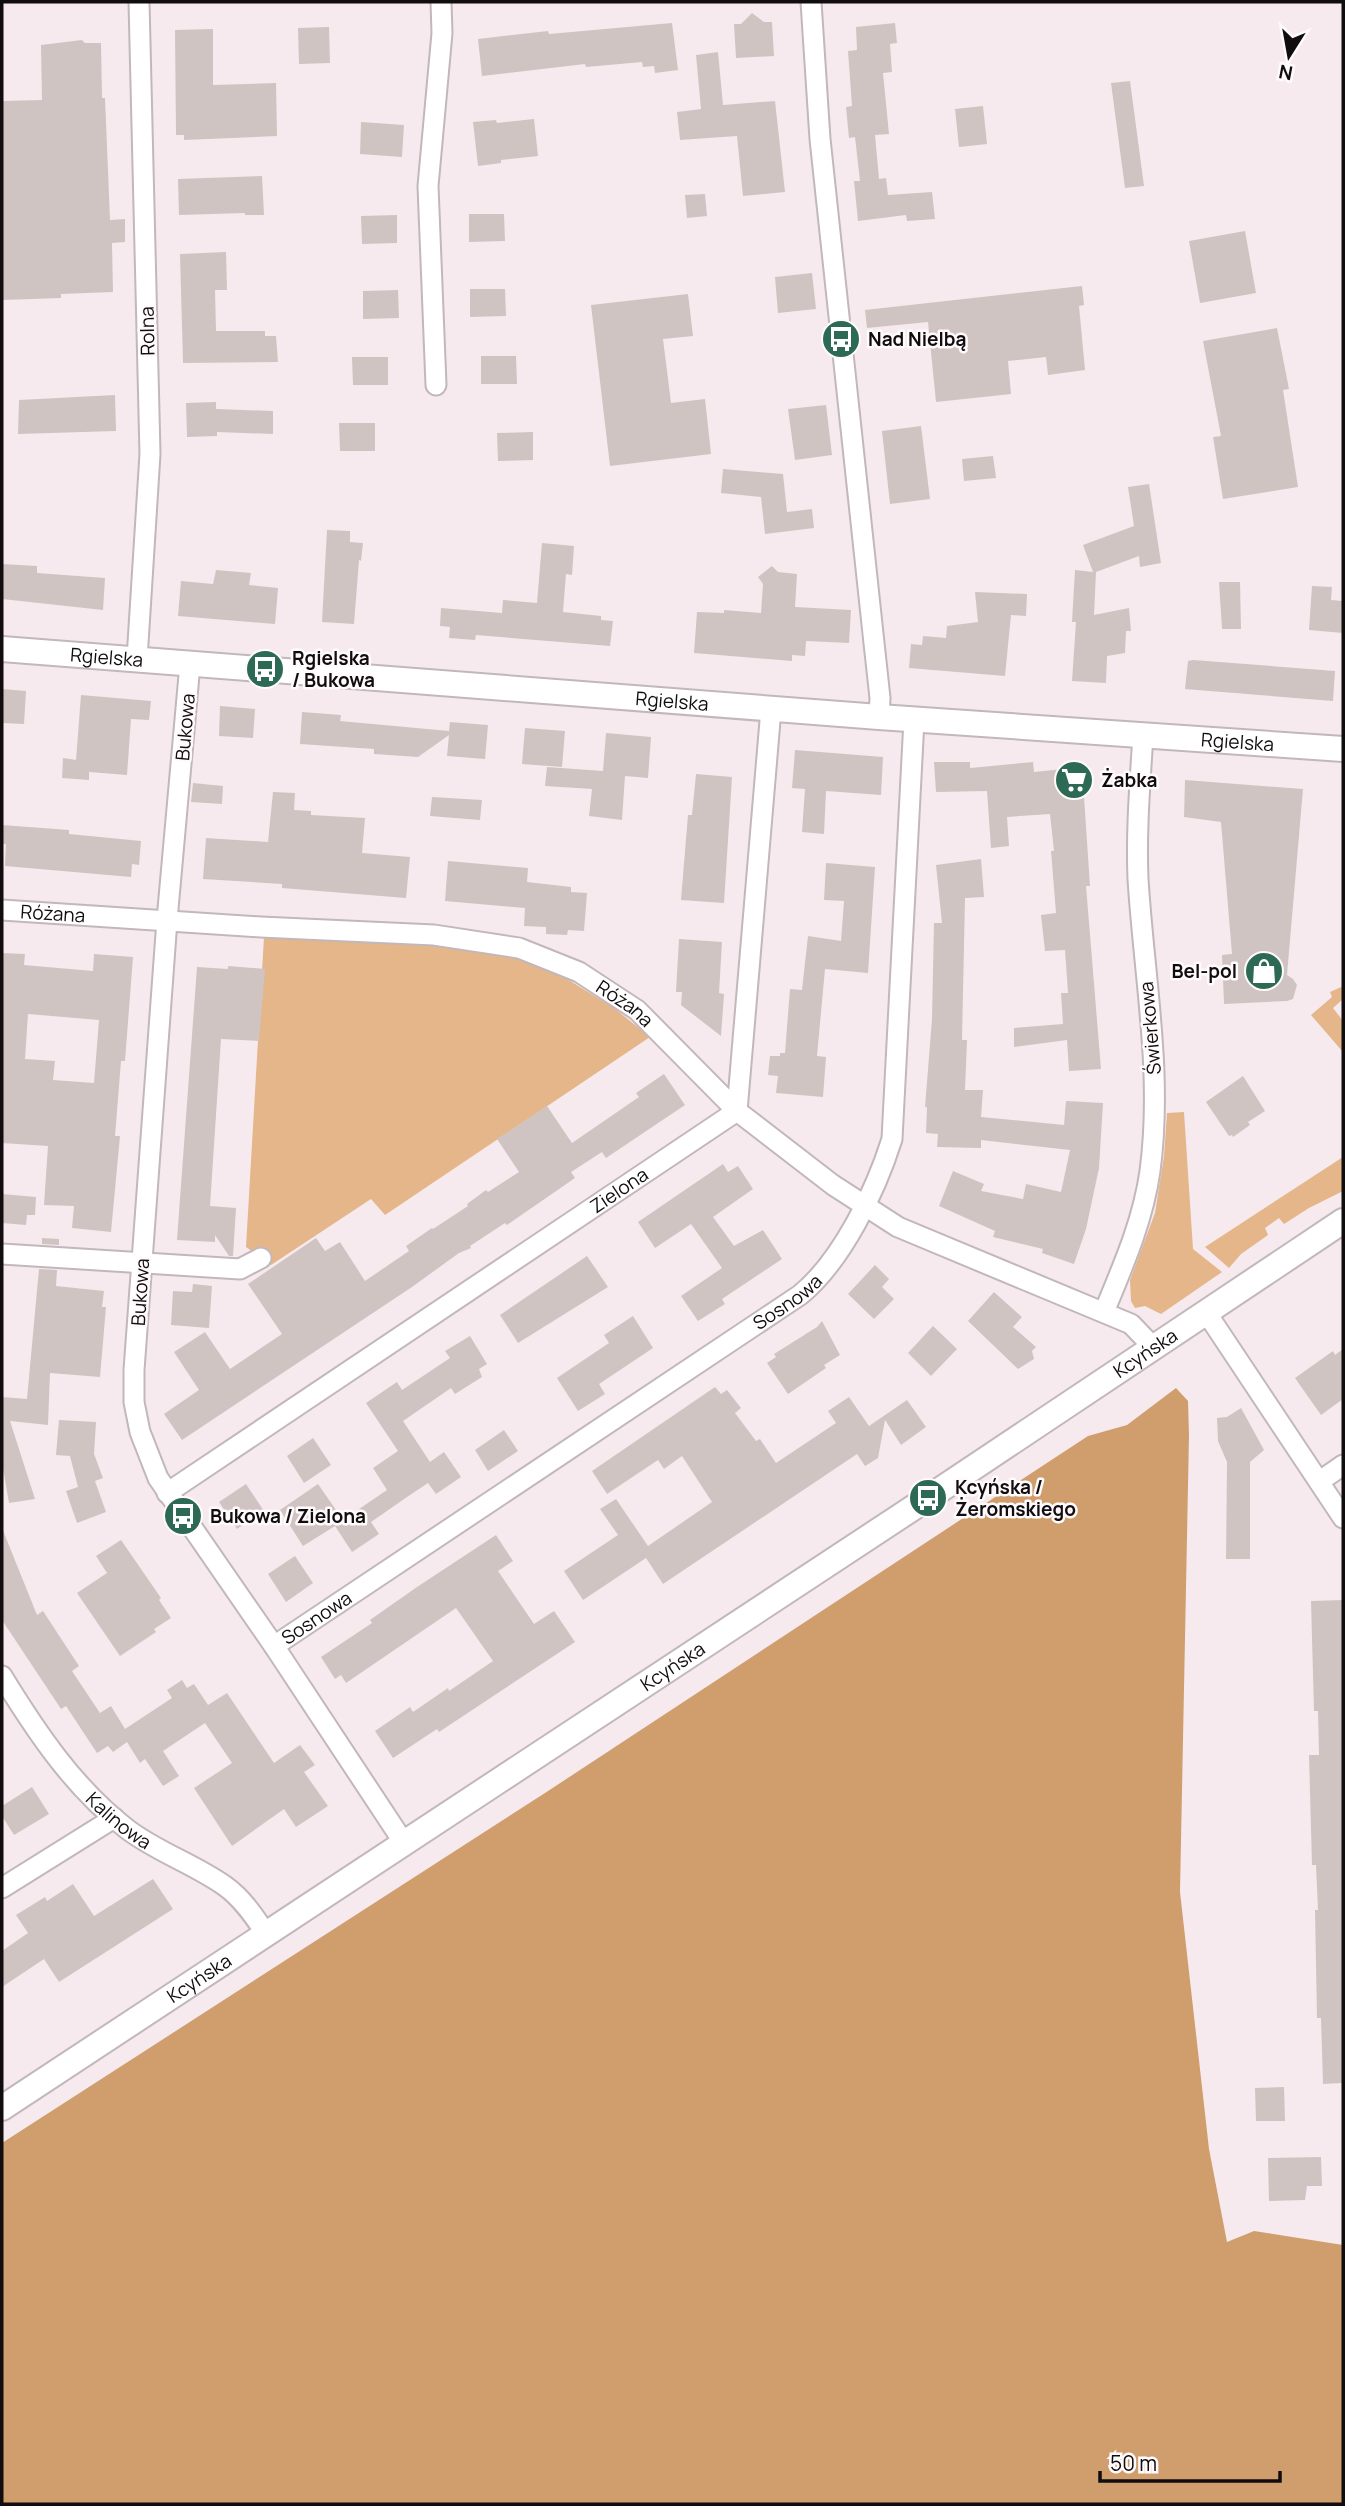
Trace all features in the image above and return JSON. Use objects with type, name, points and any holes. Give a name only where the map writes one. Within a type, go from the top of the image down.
[{"type":"street","name":"Rolna","points":[[137,659],[150,454],[139,2]]},
{"type":"street","points":[[436,385],[428,186],[442,33],[441,2]]},
{"type":"street","points":[[811,2],[820,139],[880,698],[879,718]]},
{"type":"street","name":"Rgielska","points":[[2,649],[879,718],[1343,749]]},
{"type":"street","name":"Bukowa","points":[[190,664],[167,920],[134,1370],[134,1402],[149,1459],[167,1493],[274,1646],[404,1843]]},
{"type":"street","points":[[737,1111],[771,709]]},
{"type":"street","name":"Sosnowa","points":[[274,1646],[800,1295],[830,1265],[882,1172],[892,1139],[914,720]]},
{"type":"street","name":"Świerkowa","points":[[1104,1312],[1138,1225],[1150,1172],[1155,1124],[1155,1083],[1137,842],[1143,735]]},
{"type":"street","name":"Różana","points":[[2,910],[434,935],[519,948],[579,972],[637,1010],[737,1111],[832,1185],[864,1206],[898,1227],[1131,1324],[1154,1348]]},
{"type":"street","name":"Zielona","points":[[167,1493],[737,1111]]},
{"type":"street","name":"Kcyńska","points":[[2,2108],[1343,1221]]},
{"type":"street","points":[[2,1254],[240,1269],[261,1258]]},
{"type":"street","points":[[1206,1312],[1343,1518]]},
{"type":"street","points":[[1320,1481],[1343,1465]]},
{"type":"street","name":"Kalinowa","points":[[2,1676],[42,1740],[78,1785],[114,1818],[149,1843],[227,1887],[254,1915],[266,1934]]},
{"type":"street","points":[[2,1888],[114,1818]]},
{"type":"shaded area","points":[[264,937],[448,945],[515,956],[567,979],[614,1008],[650,1037],[385,1215],[371,1199],[271,1265],[246,1247]]},
{"type":"shaded area","points":[[1341,987],[1343,999],[1333,1008],[1343,1021],[1343,1052],[1311,1015],[1332,997],[1330,992]]},
{"type":"shaded area","points":[[1184,1112],[1193,1249],[1222,1272],[1161,1314],[1145,1306],[1135,1308],[1131,1301],[1130,1280],[1155,1213],[1164,1156],[1167,1113]]},
{"type":"shaded area","points":[[1343,1157],[1343,1191],[1284,1224],[1279,1218],[1265,1228],[1268,1235],[1241,1254],[1229,1268],[1205,1247]]},
{"type":"shaded area","points":[[1176,1388],[1188,1401],[1189,1435],[1180,1892],[1209,2149],[1227,2242],[1254,2231],[1343,2245],[1343,2504],[2,2504],[2,2143],[545,1793],[1088,1436],[1127,1425]]},
{"type":"building","points":[[752,13],[764,22],[772,22],[774,56],[736,58],[734,24],[741,24]]},
{"type":"building","points":[[672,23],[678,70],[655,73],[654,66],[643,67],[642,62],[586,67],[585,64],[482,76],[478,39],[548,31],[549,34]]},
{"type":"building","points":[[895,23],[897,43],[890,44],[892,72],[883,73],[889,134],[875,135],[879,179],[886,178],[888,195],[932,192],[935,219],[907,221],[906,215],[858,221],[854,181],[860,181],[855,137],[849,138],[846,107],[852,106],[848,51],[857,50],[856,27]]},
{"type":"building","points":[[329,27],[330,63],[299,64],[298,28]]},
{"type":"building","points":[[213,29],[213,85],[276,83],[277,136],[184,140],[184,135],[176,135],[175,30]]},
{"type":"building","points":[[82,40],[85,43],[101,43],[110,220],[125,219],[125,242],[112,243],[113,292],[61,294],[61,298],[2,300],[2,101],[42,100],[41,45]]},
{"type":"building","points":[[718,52],[723,105],[775,101],[785,192],[743,196],[737,136],[680,140],[677,112],[701,109],[696,55]]},
{"type":"building","points":[[1130,81],[1144,186],[1125,188],[1111,83]]},
{"type":"building","points":[[983,106],[987,144],[959,147],[955,109]]},
{"type":"building","points":[[534,119],[538,156],[501,160],[501,163],[478,166],[473,122],[496,120],[497,123]]},
{"type":"building","points":[[361,122],[404,125],[402,157],[360,154]]},
{"type":"building","points":[[262,176],[264,215],[179,215],[178,179]]},
{"type":"building","points":[[705,194],[707,216],[687,218],[685,195]]},
{"type":"building","points":[[469,214],[504,214],[505,241],[469,242]]},
{"type":"building","points":[[397,215],[397,243],[362,244],[361,216]]},
{"type":"building","points":[[1245,231],[1256,293],[1200,303],[1189,241]]},
{"type":"building","points":[[226,252],[227,290],[215,290],[216,331],[265,331],[265,336],[276,336],[278,362],[183,363],[180,254]]},
{"type":"building","points":[[812,273],[816,309],[778,313],[775,277]]},
{"type":"building","points":[[1082,286],[1084,305],[1079,306],[1085,370],[1048,375],[1046,357],[1008,361],[1011,394],[936,402],[928,322],[867,328],[865,310]]},
{"type":"building","points":[[470,289],[505,289],[506,316],[470,317]]},
{"type":"building","points":[[398,290],[399,318],[363,319],[363,291]]},
{"type":"building","points":[[688,294],[693,336],[663,339],[671,403],[705,399],[711,454],[610,466],[591,305]]},
{"type":"building","points":[[1277,328],[1289,389],[1283,390],[1298,487],[1223,499],[1213,437],[1221,436],[1203,341]]},
{"type":"building","points":[[481,356],[516,356],[517,384],[481,384]]},
{"type":"building","points":[[352,357],[388,357],[388,385],[353,385]]},
{"type":"building","points":[[115,395],[116,431],[18,434],[19,400]]},
{"type":"building","points":[[216,402],[216,409],[273,411],[273,434],[217,432],[217,436],[187,437],[186,403]]},
{"type":"building","points":[[826,405],[832,455],[795,460],[788,409]]},
{"type":"building","points":[[339,423],[375,423],[375,451],[340,451]]},
{"type":"building","points":[[921,426],[930,499],[890,504],[882,431]]},
{"type":"building","points":[[533,432],[533,460],[498,461],[497,433]]},
{"type":"building","points":[[993,456],[996,478],[964,481],[962,459]]},
{"type":"building","points":[[723,469],[783,474],[787,512],[812,509],[814,528],[765,534],[761,497],[721,493]]},
{"type":"building","points":[[1149,484],[1161,563],[1140,567],[1139,556],[1096,572],[1094,615],[1129,608],[1131,631],[1126,631],[1125,653],[1107,656],[1106,683],[1072,681],[1076,622],[1072,622],[1075,570],[1093,572],[1083,545],[1134,526],[1128,487]]},
{"type":"building","points":[[327,530],[350,531],[350,542],[363,543],[354,624],[322,622]]},
{"type":"building","points":[[542,543],[574,546],[572,575],[566,574],[563,612],[601,616],[601,620],[613,621],[610,646],[476,635],[475,640],[449,638],[450,627],[440,626],[441,608],[502,613],[503,600],[537,603]]},
{"type":"building","points":[[2,564],[37,566],[37,573],[105,578],[103,610],[2,599]]},
{"type":"building","points":[[772,566],[778,572],[797,574],[795,607],[851,610],[849,643],[806,641],[805,656],[792,655],[792,661],[694,653],[697,612],[724,613],[724,610],[761,613],[763,584],[758,577]]},
{"type":"building","points":[[216,570],[251,573],[249,585],[278,588],[275,624],[178,616],[181,581],[213,584]]},
{"type":"building","points":[[1219,582],[1240,582],[1241,629],[1222,629]]},
{"type":"building","points":[[1312,586],[1332,587],[1331,600],[1343,601],[1343,633],[1309,630]]},
{"type":"building","points":[[975,592],[1027,594],[1026,616],[1011,615],[1005,676],[909,668],[911,644],[922,645],[923,636],[946,638],[947,626],[978,622]]},
{"type":"building","points":[[1188,661],[1335,671],[1333,701],[1185,689]]},
{"type":"building","points":[[2,689],[26,691],[24,724],[2,723]]},
{"type":"building","points":[[81,695],[151,701],[149,720],[131,719],[127,775],[89,772],[89,780],[62,778],[63,758],[76,760]]},
{"type":"building","points":[[220,706],[255,709],[253,738],[219,736]]},
{"type":"building","points":[[302,712],[341,715],[340,721],[449,731],[450,722],[488,725],[485,759],[447,756],[449,735],[418,757],[374,754],[374,749],[300,744]]},
{"type":"building","points":[[525,728],[565,731],[562,767],[522,764]]},
{"type":"building","points":[[606,733],[651,737],[648,778],[625,776],[622,820],[589,816],[592,789],[545,786],[547,767],[603,771]]},
{"type":"building","points":[[795,750],[883,757],[881,795],[826,791],[824,834],[802,832],[805,789],[792,788]]},
{"type":"building","points":[[934,762],[970,762],[970,768],[1033,762],[1034,772],[1082,767],[1090,886],[1086,886],[1101,1069],[1069,1071],[1067,1040],[1014,1047],[1014,1028],[1063,1024],[1061,993],[1068,993],[1065,950],[1045,951],[1041,915],[1056,913],[1050,814],[1007,817],[1009,846],[991,848],[987,791],[936,792]]},
{"type":"building","points":[[696,774],[732,777],[724,903],[681,900],[688,815],[692,815]]},
{"type":"building","points":[[1185,780],[1303,789],[1287,975],[1297,985],[1293,999],[1224,1004],[1222,955],[1232,954],[1221,822],[1184,817]]},
{"type":"building","points":[[193,783],[223,786],[222,804],[191,802]]},
{"type":"building","points":[[273,792],[295,793],[294,810],[311,811],[311,815],[365,818],[362,853],[410,857],[406,898],[282,888],[282,884],[203,879],[206,838],[268,842]]},
{"type":"building","points":[[432,797],[482,800],[480,820],[430,816]]},
{"type":"building","points":[[2,825],[69,830],[69,834],[141,841],[139,865],[132,864],[131,877],[5,866],[6,844],[2,844]]},
{"type":"building","points":[[981,859],[984,897],[965,898],[962,1040],[967,1040],[965,1090],[983,1090],[981,1117],[1064,1125],[1066,1101],[1103,1103],[1099,1168],[1086,1229],[1074,1264],[1042,1253],[1043,1249],[993,1237],[995,1231],[939,1206],[953,1171],[984,1184],[981,1191],[1023,1199],[1026,1184],[1061,1192],[1070,1150],[981,1140],[981,1148],[937,1147],[938,1134],[926,1133],[934,923],[942,923],[936,865]]},
{"type":"building","points":[[448,861],[528,868],[527,882],[571,887],[571,892],[587,893],[584,931],[568,930],[567,935],[546,934],[546,927],[524,926],[525,908],[445,901]]},
{"type":"building","points":[[826,863],[875,867],[868,973],[825,969],[817,1056],[826,1057],[823,1097],[776,1093],[778,1076],[768,1075],[770,1056],[785,1053],[790,989],[802,990],[808,936],[841,941],[844,901],[824,900]]},
{"type":"building","points":[[679,939],[722,942],[719,993],[724,994],[721,1036],[681,1005],[682,992],[676,992]]},
{"type":"building","points":[[2,953],[25,954],[24,965],[93,971],[94,954],[133,957],[125,1061],[121,1061],[115,1136],[120,1136],[111,1232],[72,1228],[74,1206],[44,1205],[48,1146],[2,1143]],"holes":[[[28,1014],[99,1020],[94,1083],[53,1080],[55,1061],[25,1059]]]},
{"type":"building","points":[[228,966],[265,969],[259,1041],[221,1039],[210,1206],[236,1208],[233,1256],[229,1256],[215,1235],[215,1242],[177,1240],[197,967],[228,969]]},
{"type":"building","points":[[664,1074],[685,1105],[606,1158],[602,1152],[571,1172],[575,1178],[507,1225],[505,1223],[470,1246],[471,1248],[459,1253],[182,1440],[164,1414],[199,1390],[174,1352],[205,1332],[230,1369],[282,1334],[248,1284],[316,1238],[325,1251],[340,1242],[365,1281],[409,1251],[406,1246],[468,1206],[467,1204],[486,1190],[488,1192],[519,1172],[497,1139],[547,1106],[572,1143],[639,1097],[636,1093]]},
{"type":"building","points":[[1243,1076],[1265,1111],[1248,1122],[1250,1125],[1233,1137],[1229,1136],[1206,1102]]},
{"type":"building","points":[[723,1164],[728,1172],[738,1166],[753,1189],[713,1217],[734,1246],[763,1230],[782,1259],[722,1299],[725,1304],[698,1321],[681,1296],[722,1268],[691,1224],[655,1248],[638,1222]]},
{"type":"building","points":[[2,1194],[36,1197],[35,1215],[27,1215],[26,1225],[2,1223]]},
{"type":"building","points":[[42,1238],[59,1239],[59,1245],[42,1244]]},
{"type":"building","points":[[587,1256],[608,1287],[518,1343],[500,1315]]},
{"type":"building","points":[[875,1265],[889,1279],[882,1287],[894,1299],[874,1319],[848,1294]]},
{"type":"building","points":[[39,1269],[57,1270],[56,1286],[104,1291],[102,1307],[106,1307],[100,1377],[50,1373],[48,1425],[10,1421],[35,1499],[9,1503],[2,1462],[2,1397],[27,1399]]},
{"type":"building","points":[[193,1284],[212,1286],[209,1328],[171,1325],[173,1291],[192,1292]]},
{"type":"building","points":[[994,1292],[1022,1317],[1013,1327],[1036,1347],[1032,1351],[1034,1359],[1018,1369],[968,1321]]},
{"type":"building","points":[[633,1316],[653,1348],[599,1384],[605,1394],[578,1411],[557,1378],[609,1343],[604,1335]]},
{"type":"building","points":[[822,1321],[840,1355],[788,1394],[767,1363],[776,1357],[774,1354],[817,1327]]},
{"type":"building","points":[[933,1326],[957,1349],[931,1376],[908,1353]]},
{"type":"building","points":[[470,1336],[487,1364],[479,1369],[482,1377],[455,1394],[451,1388],[403,1421],[430,1462],[444,1452],[461,1477],[436,1494],[428,1483],[407,1497],[371,1522],[379,1534],[352,1552],[335,1526],[303,1546],[280,1510],[318,1484],[343,1520],[387,1490],[373,1468],[398,1451],[366,1403],[397,1382],[402,1390],[450,1358],[445,1351]]},
{"type":"building","points":[[1343,1349],[1343,1399],[1321,1415],[1295,1378],[1333,1351],[1335,1355]]},
{"type":"building","points":[[715,1387],[721,1394],[727,1390],[741,1408],[735,1413],[756,1441],[760,1439],[776,1463],[836,1423],[828,1411],[849,1397],[869,1426],[907,1400],[926,1427],[901,1445],[885,1420],[878,1458],[865,1466],[857,1454],[663,1584],[646,1558],[583,1600],[564,1571],[618,1535],[600,1509],[616,1499],[648,1546],[712,1502],[682,1456],[664,1469],[658,1460],[607,1494],[592,1471]]},
{"type":"building","points":[[1241,1408],[1264,1450],[1250,1462],[1250,1559],[1226,1559],[1227,1462],[1218,1441],[1217,1418],[1227,1417]]},
{"type":"building","points":[[59,1420],[96,1422],[94,1454],[103,1478],[95,1481],[106,1512],[77,1523],[66,1491],[78,1487],[70,1456],[56,1455]]},
{"type":"building","points":[[504,1430],[518,1451],[488,1471],[475,1450]]},
{"type":"building","points":[[313,1438],[331,1465],[304,1483],[287,1456]]},
{"type":"building","points":[[246,1484],[264,1511],[237,1529],[219,1502]]},
{"type":"building","points":[[2,1528],[37,1615],[43,1611],[79,1666],[72,1671],[100,1713],[111,1706],[125,1729],[172,1698],[167,1690],[182,1680],[187,1688],[194,1684],[208,1705],[227,1693],[274,1763],[300,1745],[315,1765],[304,1772],[328,1806],[296,1827],[284,1809],[232,1846],[194,1788],[232,1763],[205,1723],[163,1751],[179,1776],[163,1786],[145,1759],[140,1763],[127,1742],[113,1752],[108,1746],[97,1753],[66,1706],[61,1709],[2,1620]]},
{"type":"building","points":[[496,1535],[513,1561],[498,1571],[534,1624],[554,1611],[575,1642],[439,1732],[437,1729],[393,1758],[375,1731],[410,1707],[413,1712],[448,1688],[449,1691],[493,1661],[456,1608],[346,1683],[341,1675],[335,1679],[321,1657],[372,1623],[370,1620],[417,1587]]},
{"type":"building","points":[[121,1540],[161,1598],[159,1600],[171,1618],[154,1629],[156,1632],[120,1656],[77,1593],[107,1573],[96,1556]]},
{"type":"building","points":[[295,1556],[313,1583],[286,1602],[268,1574]]},
{"type":"building","points":[[1343,1600],[1343,2083],[1323,2084],[1321,2018],[1317,2018],[1315,1910],[1318,1910],[1316,1865],[1312,1865],[1309,1755],[1319,1755],[1318,1711],[1314,1711],[1311,1601]]},
{"type":"building","points":[[32,1787],[49,1814],[14,1835],[2,1816],[2,1806]]},
{"type":"building","points":[[153,1879],[173,1909],[59,1982],[44,1959],[2,1987],[2,1951],[28,1933],[16,1915],[45,1897],[47,1901],[73,1884],[94,1916]]},
{"type":"building","points":[[1284,2087],[1285,2121],[1256,2121],[1255,2088]]},
{"type":"building","points":[[1321,2157],[1322,2186],[1307,2186],[1305,2200],[1269,2201],[1268,2158]]},
{"type":"place","name":"Nad Nielbą","points":[[841,339]]},
{"type":"place","name":"Rgielska / Bukowa","points":[[265,669]]},
{"type":"place","name":"Żabka","points":[[1074,780]]},
{"type":"place","name":"Bel-pol","points":[[1264,971]]},
{"type":"place","name":"Kcyńska / Żeromskiego","points":[[928,1498]]},
{"type":"place","name":"Bukowa / Zielona","points":[[183,1516]]}]
